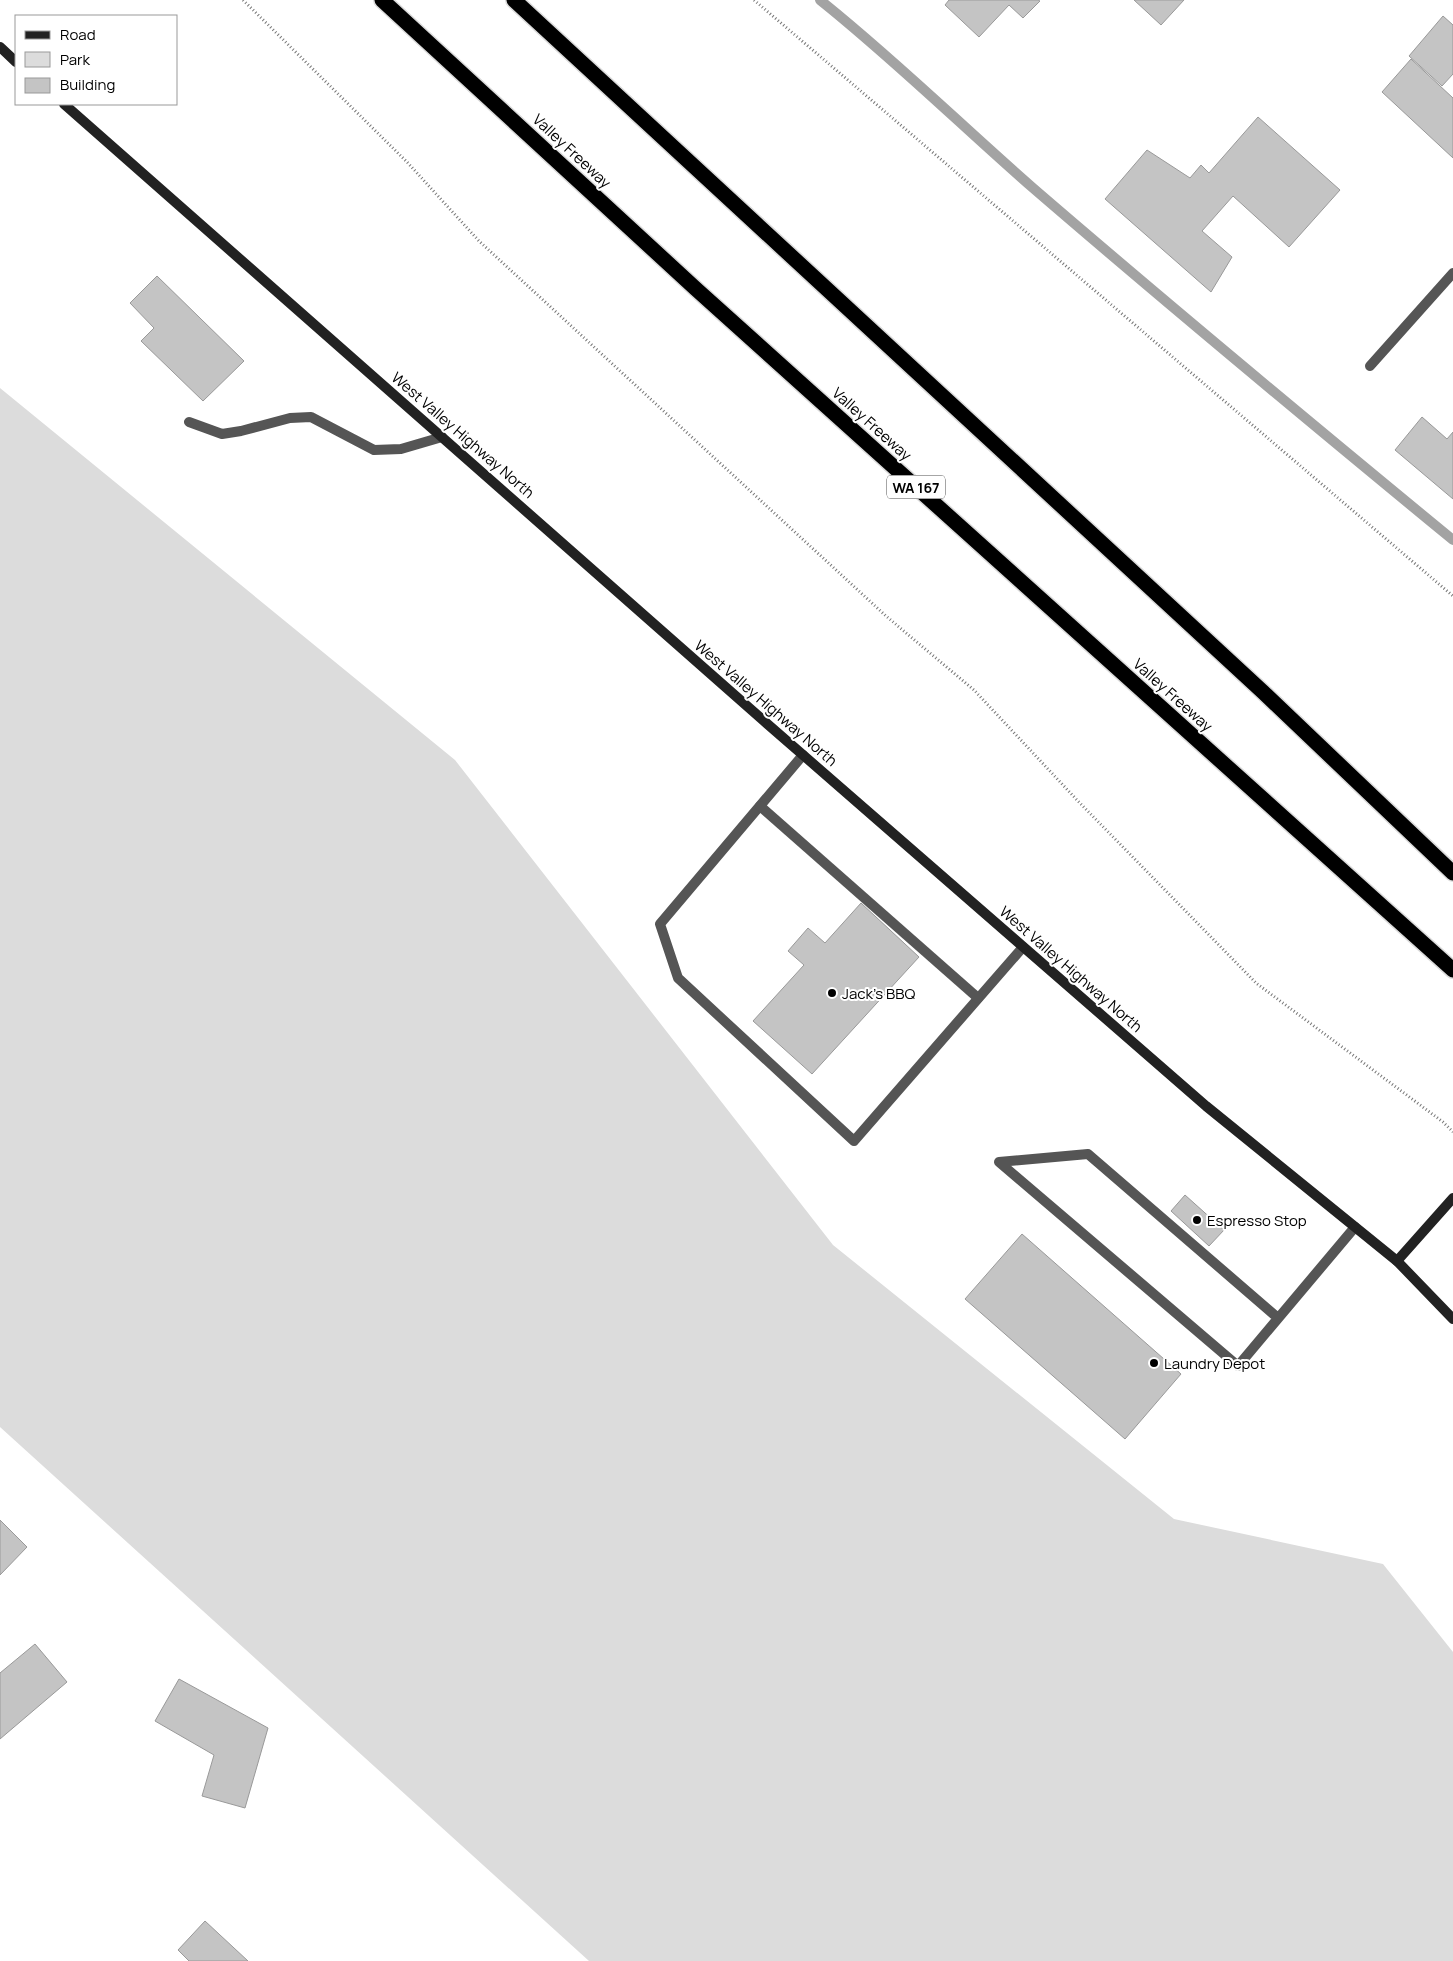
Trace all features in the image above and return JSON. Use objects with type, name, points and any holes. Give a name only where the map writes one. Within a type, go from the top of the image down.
[{"type":"highway","name":"Valley Freeway","points":[[382,0],[696,289],[1453,970]]},
{"type":"highway","points":[[514,0],[1248,678],[1453,873]]},
{"type":"main road","points":[[0,47],[15,61]]},
{"type":"main road","name":"West Valley Highway North","points":[[65,105],[803,755],[1206,1106],[1397,1261],[1453,1319]]},
{"type":"main road","points":[[1397,1261],[1453,1198]]},
{"type":"street","points":[[1370,366],[1453,273]]},
{"type":"street","points":[[189,422],[222,434],[290,418],[311,417],[374,450],[401,449],[442,437]]},
{"type":"street","points":[[803,755],[660,924],[678,978],[854,1142],[1023,947]]},
{"type":"street","points":[[760,806],[978,998]]},
{"type":"street","points":[[1278,1318],[1088,1154],[999,1162],[1238,1366],[1355,1227]]},
{"type":"path","points":[[244,0],[408,162],[479,241],[886,616],[974,690],[1077,800],[1256,983],[1443,1122],[1453,1132]]},
{"type":"path","points":[[754,0],[1453,596]]},
{"type":"green space","points":[[0,388],[455,760],[833,1245],[1174,1519],[1383,1564],[1453,1652],[1453,1961],[589,1961],[0,1427]]},
{"type":"building","points":[[949,0],[1040,1],[1023,18],[1009,5],[979,37],[945,5]]},
{"type":"building","points":[[1134,0],[1184,0],[1161,25]]},
{"type":"building","points":[[1443,16],[1453,25],[1453,74],[1442,86],[1409,56]]},
{"type":"building","points":[[1411,59],[1453,98],[1453,158],[1382,92]]},
{"type":"building","points":[[1258,117],[1340,190],[1289,247],[1233,196],[1202,231],[1232,257],[1211,292],[1105,199],[1147,150],[1190,178],[1201,165],[1209,173]]},
{"type":"building","points":[[157,276],[244,361],[203,401],[141,341],[154,328],[130,303]]},
{"type":"building","points":[[1422,417],[1447,439],[1453,432],[1453,499],[1395,450]]},
{"type":"building","name":"Jack's BBQ","points":[[861,903],[919,957],[812,1074],[753,1021],[804,965],[788,951],[808,928],[825,943]]},
{"type":"building","name":"Espresso Stop","points":[[1185,1195],[1224,1230],[1209,1246],[1171,1211]]},
{"type":"building","points":[[1022,1234],[1181,1374],[1125,1439],[965,1299]]},
{"type":"building","points":[[0,1520],[27,1547],[0,1575]]},
{"type":"building","points":[[35,1644],[67,1682],[0,1739],[0,1673]]},
{"type":"building","points":[[179,1679],[268,1728],[245,1808],[202,1796],[214,1755],[155,1721]]},
{"type":"building","points":[[205,1921],[248,1961],[189,1961],[178,1950]]},
{"type":"waterway","points":[[820,0],[875,46],[1006,165],[1085,233],[1453,540]]},
{"type":"place","name":"Jack's BBQ","points":[[832,993]]},
{"type":"place","name":"Espresso Stop","points":[[1197,1220]]},
{"type":"place","name":"Laundry Depot","points":[[1154,1363]]}]
